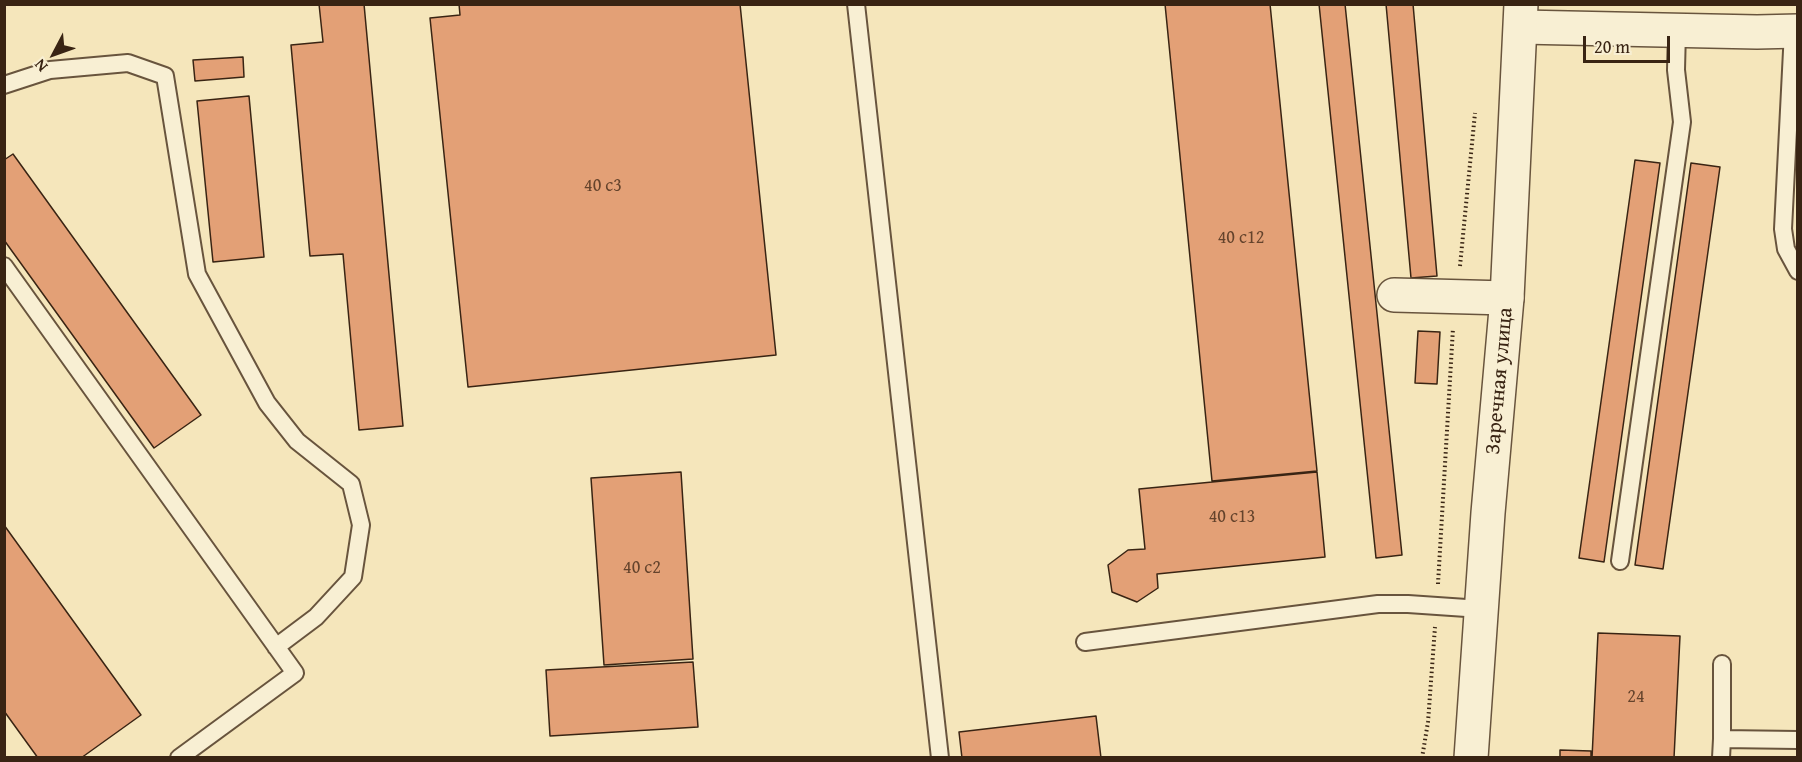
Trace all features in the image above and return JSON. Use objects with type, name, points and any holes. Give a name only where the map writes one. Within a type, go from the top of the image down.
[{"type":"street","points":[[1521,16],[1677,30],[1795,31]]},
{"type":"street","name":"Заречная улица","points":[[1471,758],[1507,298],[1521,16]]},
{"type":"street","points":[[1394,295],[1507,298]]},
{"type":"lane","points":[[856,4],[940,758]]},
{"type":"lane","points":[[1620,561],[1682,122],[1676,70],[1677,30]]},
{"type":"lane","points":[[1795,31],[1783,229],[1786,249],[1797,271]]},
{"type":"lane","points":[[4,85],[50,70],[128,63],[165,76],[197,274],[267,403],[297,441],[351,484],[361,525],[353,577],[316,617],[276,647]]},
{"type":"lane","points":[[4,266],[295,673],[179,758]]},
{"type":"lane","points":[[1084,642],[1378,604],[1482,609]]},
{"type":"lane","points":[[1721,758],[1722,664]]},
{"type":"lane","points":[[1722,739],[1797,740]]},
{"type":"path","points":[[1422,758],[1428,722],[1437,606],[1454,316],[1475,113]]},
{"type":"building","points":[[319,4],[364,4],[403,426],[359,430],[343,254],[310,256],[291,45],[323,42]]},
{"type":"building","points":[[459,4],[740,4],[776,355],[468,387],[430,18],[460,15]]},
{"type":"building","points":[[1165,4],[1270,4],[1317,471],[1212,481]]},
{"type":"building","points":[[1319,4],[1345,4],[1402,555],[1376,558]]},
{"type":"building","points":[[1386,4],[1413,4],[1437,276],[1411,278]]},
{"type":"building","points":[[243,57],[244,77],[195,81],[193,60]]},
{"type":"building","points":[[249,96],[264,257],[213,262],[197,101]]},
{"type":"building","points":[[13,154],[201,415],[154,448],[4,240],[4,160]]},
{"type":"building","points":[[1635,160],[1660,163],[1604,562],[1579,558]]},
{"type":"building","points":[[1691,163],[1720,167],[1663,569],[1635,565]]},
{"type":"building","points":[[1418,331],[1440,332],[1437,384],[1415,383]]},
{"type":"building","points":[[681,472],[693,659],[604,665],[591,478]]},
{"type":"building","points":[[1317,472],[1325,557],[1157,574],[1158,588],[1137,602],[1112,592],[1108,565],[1128,550],[1145,549],[1139,489]]},
{"type":"building","points":[[4,525],[141,715],[81,758],[38,758],[4,711]]},
{"type":"building","points":[[1598,633],[1680,636],[1674,758],[1592,758]]},
{"type":"building","points":[[693,662],[698,727],[550,736],[546,670]]},
{"type":"building","points":[[1096,716],[1101,758],[962,758],[959,732]]},
{"type":"building","points":[[1560,750],[1591,751],[1591,758],[1560,758]]}]
